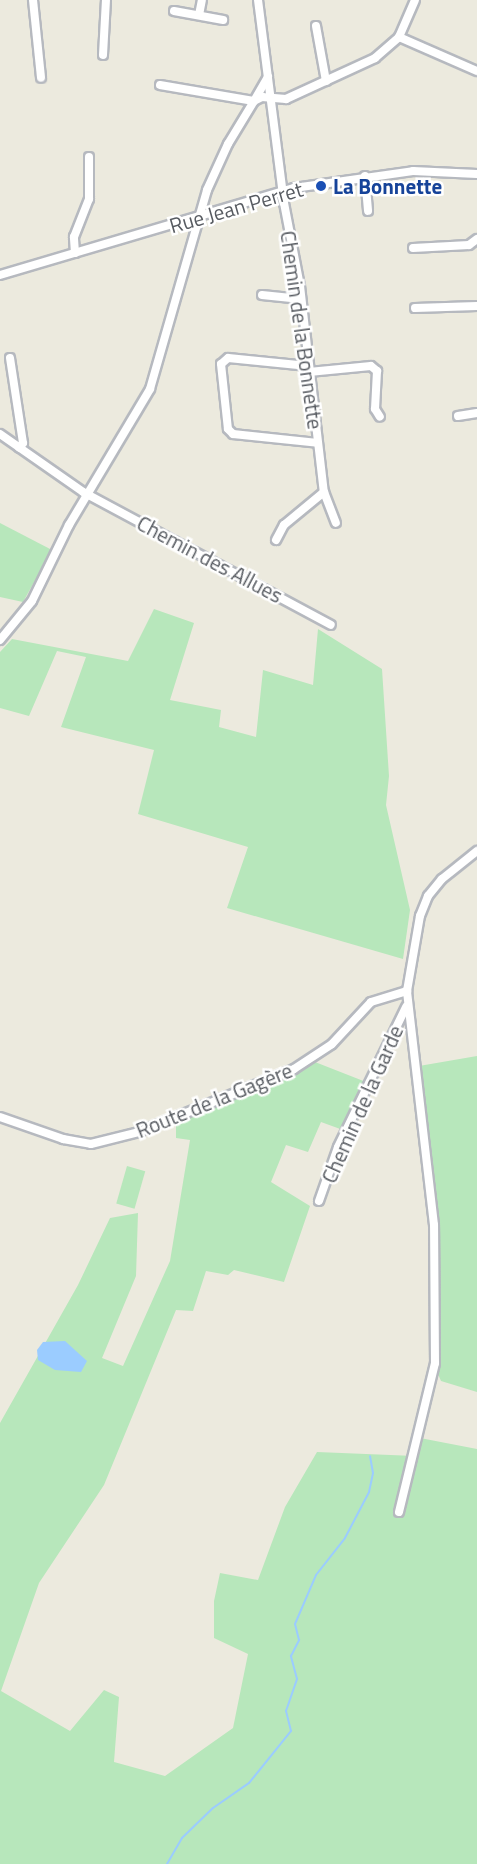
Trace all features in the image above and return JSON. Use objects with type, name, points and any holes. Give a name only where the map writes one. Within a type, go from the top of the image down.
[{"type":"street","points":[[33,0],[41,78]]},
{"type":"street","points":[[103,55],[106,0]]},
{"type":"street","points":[[199,15],[201,0]]},
{"type":"street","name":"Chemin de la Bonnette","points":[[258,0],[301,299],[324,492],[336,523]]},
{"type":"street","points":[[160,85],[254,101],[286,99],[375,58],[399,37],[416,0]]},
{"type":"street","points":[[174,11],[222,20]]},
{"type":"street","points":[[316,26],[326,81]]},
{"type":"street","points":[[399,37],[477,71]]},
{"type":"street","points":[[0,640],[32,602],[88,493],[150,389],[184,261],[212,179],[268,76]]},
{"type":"street","points":[[75,253],[76,230],[87,207],[89,157]]},
{"type":"street","name":"Rue Jean Perret","points":[[0,275],[200,219],[284,190],[365,176],[413,171],[477,174]]},
{"type":"street","points":[[365,176],[368,211]]},
{"type":"street","points":[[413,248],[469,245],[477,239]]},
{"type":"street","points":[[262,295],[301,299]]},
{"type":"street","points":[[415,308],[477,306]]},
{"type":"street","points":[[10,358],[23,443],[19,448]]},
{"type":"street","points":[[318,443],[233,434],[228,429],[221,364],[228,358],[308,369],[371,366],[377,371],[375,409],[380,417]]},
{"type":"street","points":[[458,416],[477,413]]},
{"type":"street","name":"Chemin des Allues","points":[[0,434],[88,493],[331,625]]},
{"type":"street","points":[[276,540],[284,525],[324,492]]},
{"type":"street","points":[[399,1512],[435,1363],[434,1225],[425,1129],[406,1006],[420,916],[428,896],[442,879],[477,851]]},
{"type":"street","name":"Route de la Gagère","points":[[0,1117],[63,1139],[92,1144],[139,1132],[294,1069],[332,1044],[371,1002],[408,992]]},
{"type":"street","name":"Chemin de la Garde","points":[[319,1201],[338,1147],[406,1006]]},
{"type":"green space","points":[[0,523],[52,550],[23,602],[0,597]]},
{"type":"green space","points":[[154,609],[194,623],[170,700],[221,710],[219,727],[256,737],[263,670],[313,685],[318,629],[382,669],[389,776],[386,805],[410,910],[403,959],[227,908],[248,847],[138,814],[154,750],[61,727],[86,657],[57,651],[29,716],[0,708],[0,652],[12,639],[128,661]]},
{"type":"green space","points":[[477,1056],[477,1392],[441,1381],[438,1374],[436,1225],[419,1066]]},
{"type":"green space","points":[[315,1062],[366,1082],[343,1130],[321,1122],[308,1152],[286,1145],[271,1182],[310,1206],[284,1282],[234,1270],[228,1275],[206,1271],[193,1311],[176,1310],[104,1485],[39,1583],[1,1691],[70,1731],[104,1690],[119,1697],[114,1762],[165,1776],[233,1728],[248,1654],[214,1638],[214,1601],[220,1573],[258,1580],[285,1507],[317,1452],[415,1456],[420,1438],[477,1449],[477,1864],[0,1864],[0,1423],[78,1285],[110,1218],[138,1213],[136,1276],[102,1358],[123,1366],[170,1261],[190,1140],[176,1138],[176,1121]]},
{"type":"green space","points":[[127,1166],[145,1171],[135,1209],[116,1203]]},
{"type":"water","points":[[65,1341],[87,1361],[81,1372],[55,1370],[38,1360],[37,1350],[43,1342]]},
{"type":"waterway","points":[[167,1864],[182,1838],[213,1808],[249,1783],[291,1731],[286,1711],[297,1679],[291,1656],[299,1640],[295,1624],[316,1575],[345,1538],[369,1492],[373,1473],[370,1456]]},
{"type":"place","name":"La Bonnette","points":[[321,186]]}]
